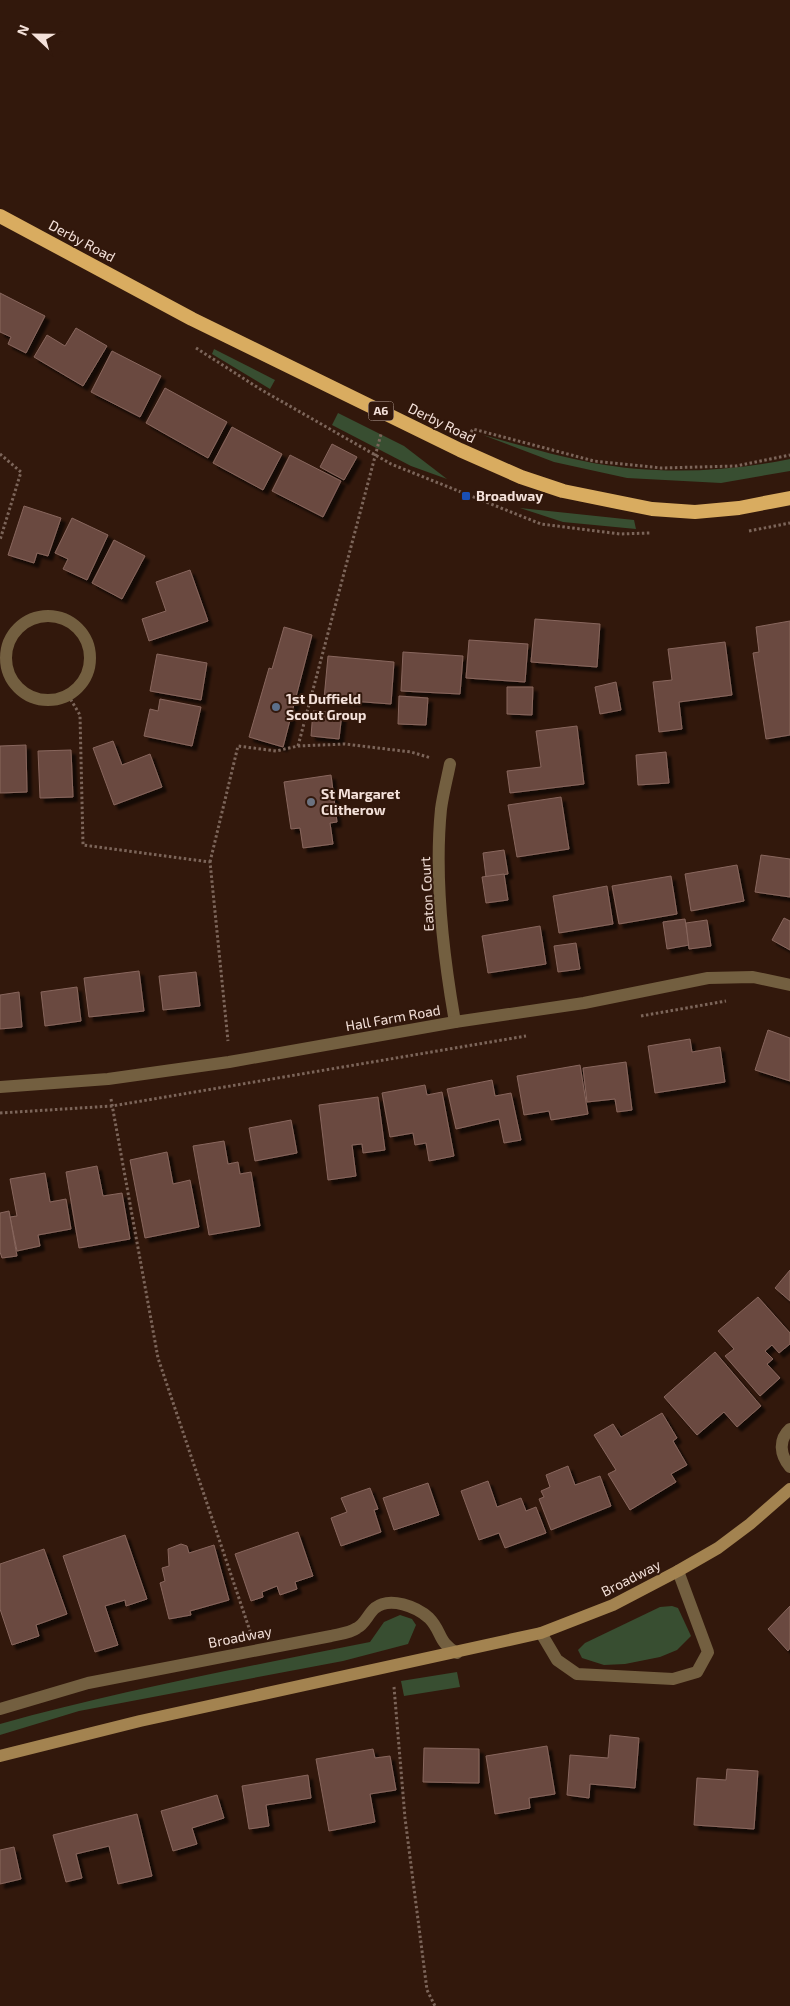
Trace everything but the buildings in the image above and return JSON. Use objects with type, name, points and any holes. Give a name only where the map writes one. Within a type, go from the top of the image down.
[{"type":"highway","name":"Derby Road","points":[[0,216],[192,319],[460,450],[521,477],[563,491],[652,509],[695,512],[739,508],[790,498]]},
{"type":"main road","name":"Broadway","points":[[0,1756],[140,1721],[457,1653],[541,1633],[613,1605],[718,1548],[750,1524],[790,1489]]},
{"type":"street","points":[[55,615],[70,621],[82,631],[88,644],[90,658],[85,679],[68,695],[55,700],[40,700],[6,682],[5,654],[9,641],[17,629],[28,620],[40,616],[55,615]]},
{"type":"street","name":"Eaton Court","points":[[450,764],[442,809],[440,868],[442,914],[455,1022]]},
{"type":"street","name":"Hall Farm Road","points":[[0,1087],[108,1079],[230,1062],[455,1022],[584,1003],[708,978],[753,977],[790,985]]},
{"type":"street","points":[[790,1428],[785,1433],[780,1449],[784,1461],[790,1467]]},
{"type":"street","name":"Broadway","points":[[541,1633],[557,1660],[577,1674],[673,1679],[697,1672],[708,1652],[678,1571]]},
{"type":"street","name":"Broadway","points":[[0,1709],[88,1683],[331,1636],[357,1629],[376,1607],[390,1603],[405,1605],[418,1610],[430,1619],[446,1647],[457,1653]]},
{"type":"path","points":[[298,746],[374,455],[387,414]]},
{"type":"path","points":[[460,450],[472,428],[594,461],[661,468],[736,466],[790,455]]},
{"type":"path","points":[[0,454],[21,472],[0,540]]},
{"type":"path","points":[[68,695],[80,715],[82,845],[210,862]]},
{"type":"path","points":[[230,1062],[210,862],[238,746],[276,751],[298,746],[344,744],[411,752],[450,764]]},
{"type":"path","points":[[639,1016],[727,1001]]},
{"type":"path","points":[[0,1113],[112,1106],[532,1035]]},
{"type":"path","points":[[108,1079],[158,1358],[256,1649]]},
{"type":"path","points":[[392,1666],[405,1818],[427,1990],[435,2006]]},
{"type":"green space","points":[[214,349],[275,380],[270,389],[212,354]]},
{"type":"green space","points":[[338,413],[404,446],[447,479],[411,466],[332,425]]},
{"type":"green space","points":[[483,435],[565,457],[618,467],[667,470],[717,469],[790,459],[790,471],[721,483],[627,478],[554,462]]},
{"type":"green space","points":[[520,508],[634,520],[636,529],[563,522]]},
{"type":"green space","points":[[672,1606],[678,1608],[691,1636],[677,1650],[660,1657],[625,1664],[604,1665],[582,1658],[578,1650],[585,1643],[660,1607]]},
{"type":"green space","points":[[400,1615],[412,1619],[416,1625],[408,1644],[343,1661],[79,1711],[0,1735],[0,1724],[92,1700],[370,1642],[384,1622]]},
{"type":"green space","points":[[457,1672],[460,1687],[404,1696],[401,1681]]},
{"type":"place","name":"Broadway","points":[[466,496]]},
{"type":"place","name":"1st Duffield Scout Group","points":[[276,707]]},
{"type":"place","name":"St Margaret Clitherow","points":[[311,802]]}]
